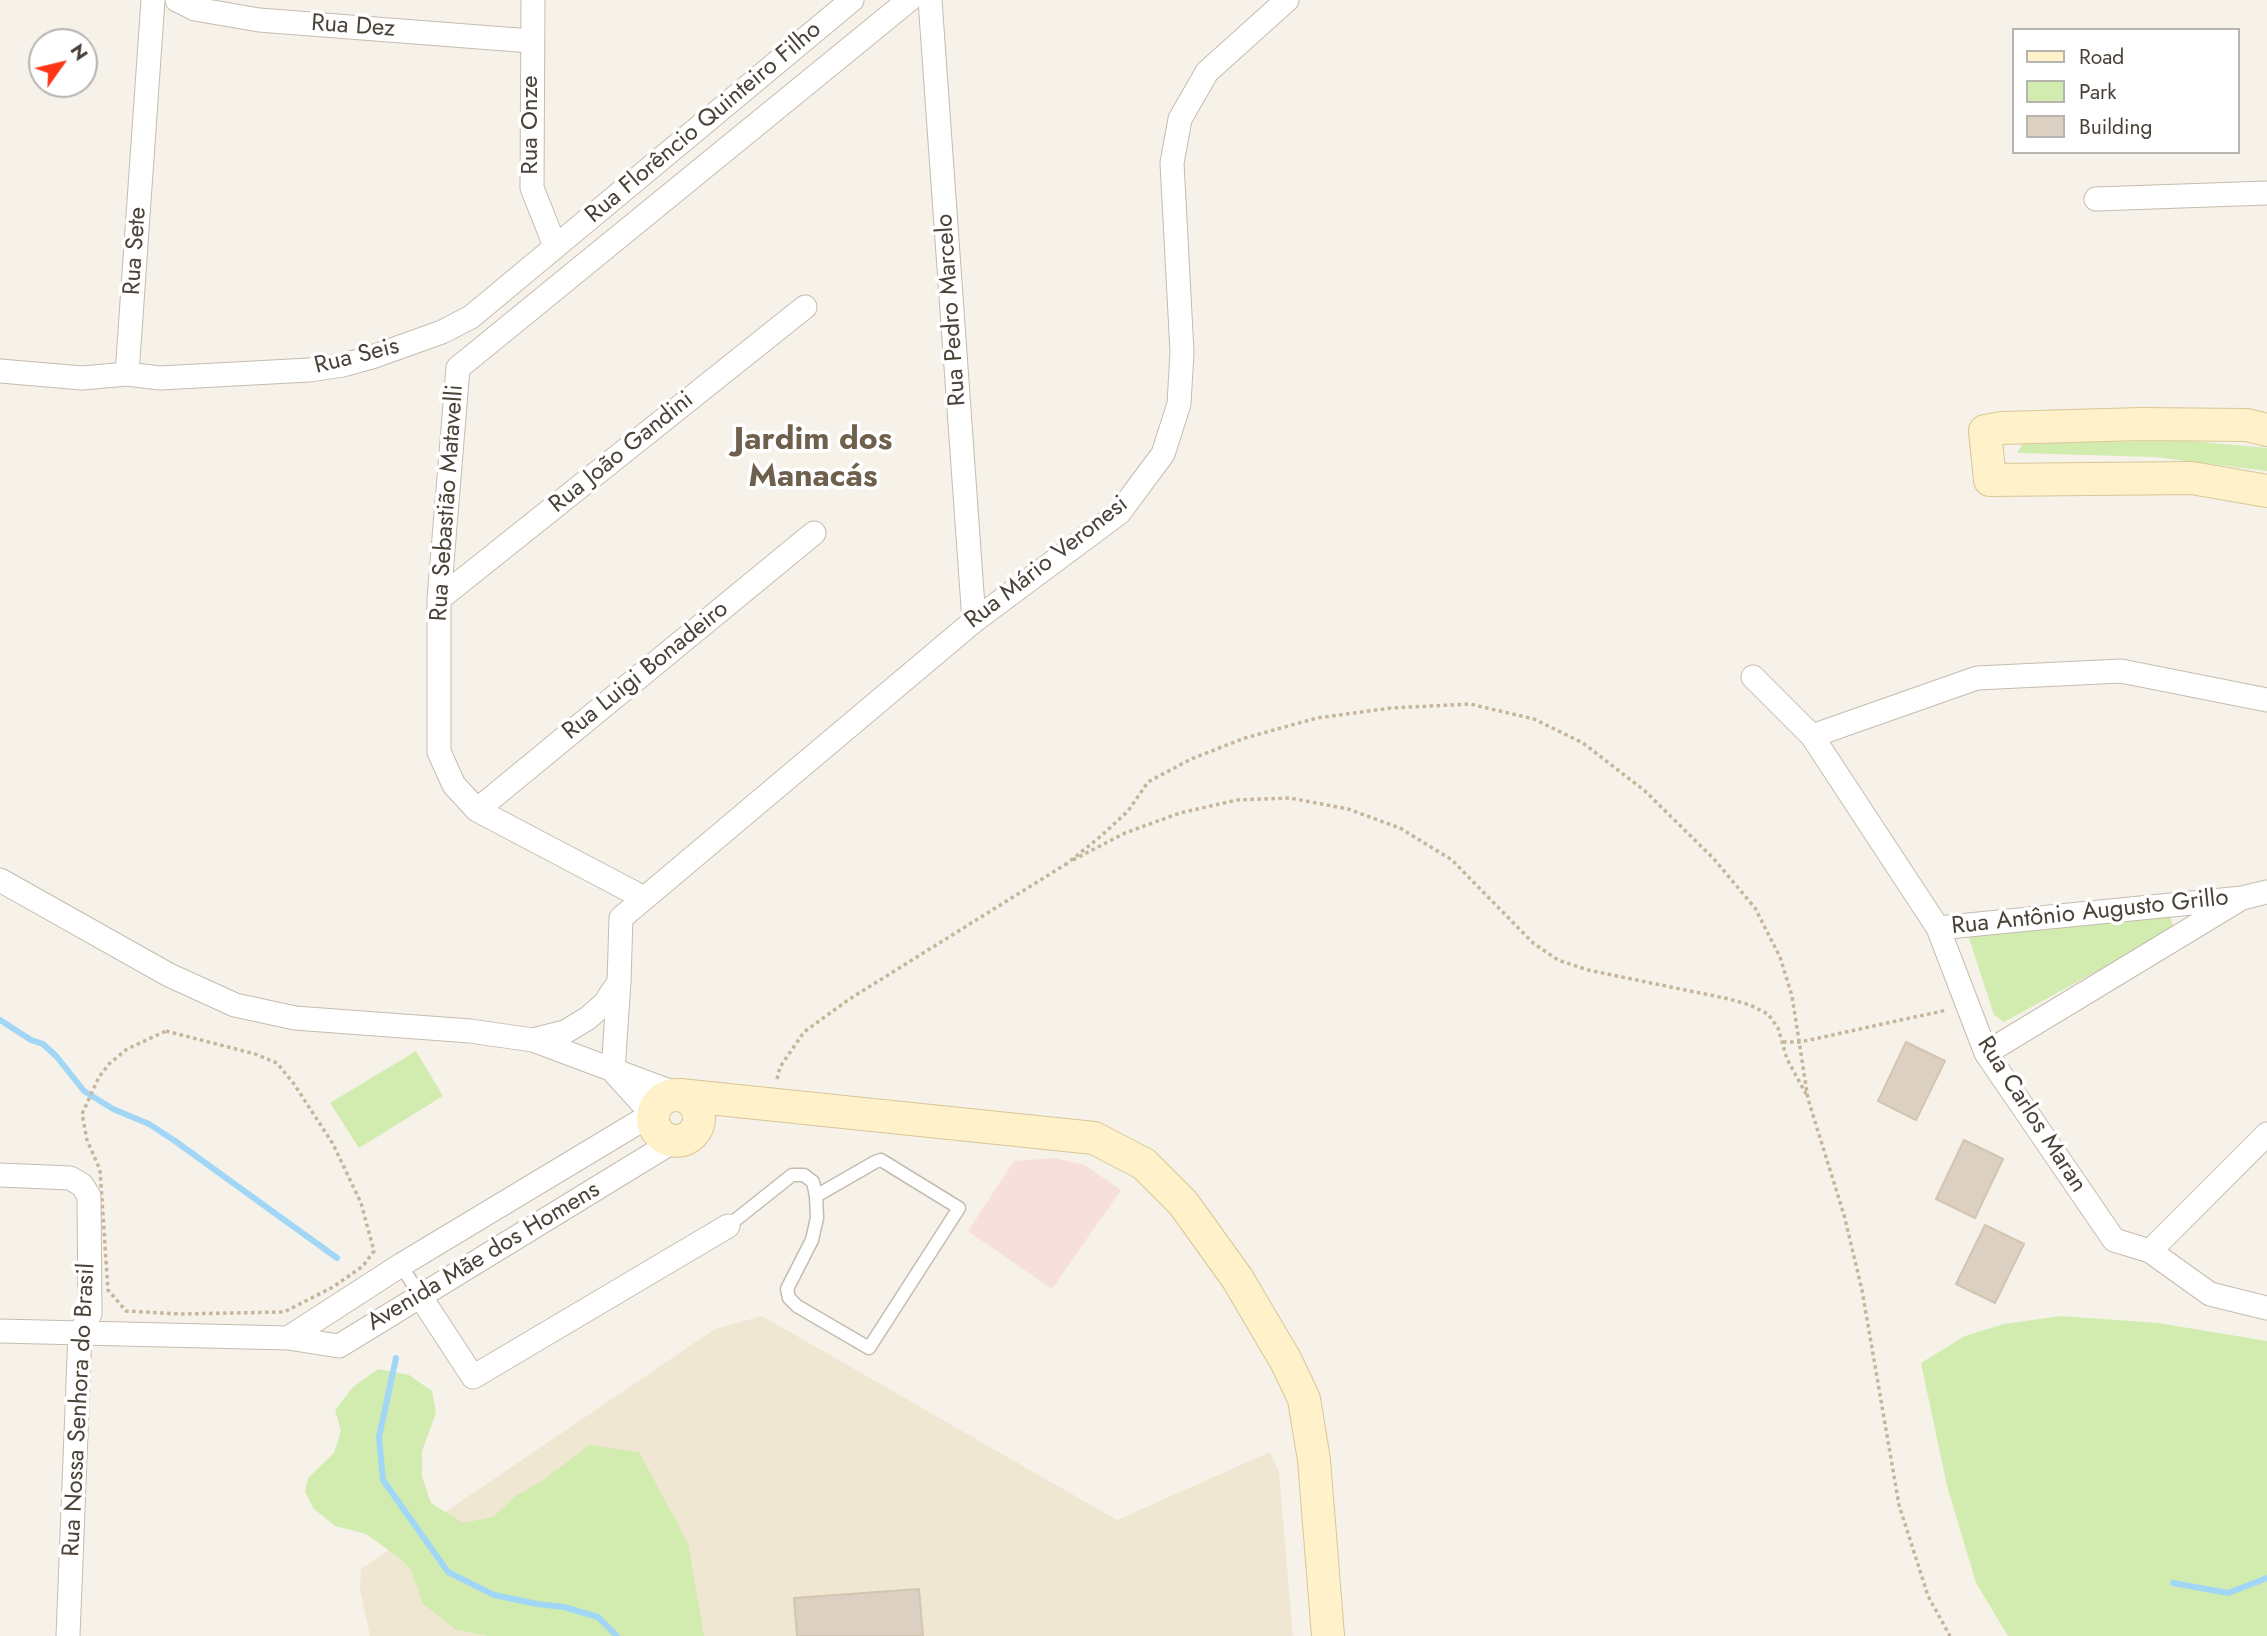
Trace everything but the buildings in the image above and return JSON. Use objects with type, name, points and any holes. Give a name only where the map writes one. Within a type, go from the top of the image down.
[{"type":"street","name":"Rua Sete","points":[[127,374],[153,0]]},
{"type":"street","name":"Rua Dez","points":[[177,0],[195,9],[259,20],[531,41]]},
{"type":"street","name":"Rua Onze","points":[[533,0],[531,188],[555,246]]},
{"type":"street","name":"Rua Florêncio Quinteiro Filho","points":[[555,246],[852,0]]},
{"type":"street","name":"Rua Sebastião Matavelli","points":[[644,898],[477,810],[454,785],[439,752],[439,599],[458,368],[909,0]]},
{"type":"street","name":"Rua Pedro Marcelo","points":[[930,0],[974,621]]},
{"type":"street","name":"Rua Mário Veronesi","points":[[613,1071],[621,918],[974,621],[1119,513],[1163,454],[1179,404],[1182,352],[1172,163],[1180,119],[1207,72],[1287,0]]},
{"type":"street","points":[[2096,198],[2267,193]]},
{"type":"street","name":"Rua Seis","points":[[127,374],[160,378],[254,374],[309,370],[372,357],[442,332],[471,317],[555,246]]},
{"type":"street","name":"Rua João Gandini","points":[[439,599],[805,307]]},
{"type":"street","points":[[0,371],[82,379],[127,374]]},
{"type":"street","points":[[2267,430],[2248,425],[2141,424],[1985,430],[1990,480],[2192,478],[2267,491]]},
{"type":"street","name":"Rua Luigi Bonadeiro","points":[[477,810],[814,533]]},
{"type":"street","points":[[1812,736],[1977,678],[2121,671],[2267,700]]},
{"type":"street","name":"Rua Carlos Maran","points":[[1753,677],[1812,736],[1938,928],[1986,1053],[2114,1240],[2150,1251],[2210,1294],[2267,1308]]},
{"type":"street","points":[[0,880],[169,975],[235,1005],[295,1018],[470,1031],[533,1040],[687,1097],[697,1109],[686,1133]]},
{"type":"street","name":"Rua Antônio Augusto Grillo","points":[[1938,928],[2242,898],[2267,892]]},
{"type":"street","name":"Rua Antônio Augusto Grillo","points":[[1986,1053],[2242,898]]},
{"type":"street","points":[[533,1040],[565,1032],[589,1018],[606,1003],[619,982]]},
{"type":"street","points":[[613,1071],[652,1114],[655,1129],[667,1140],[686,1133],[717,1113],[757,1103]]},
{"type":"street","points":[[652,1114],[659,1101],[672,1094],[1094,1139],[1144,1164],[1183,1203],[1237,1278],[1286,1361],[1304,1399],[1314,1460],[1328,1636]]},
{"type":"street","name":"Avenida Mãe dos Homens","points":[[288,1338],[401,1265],[652,1114]]},
{"type":"street","name":"Avenida Mãe dos Homens","points":[[0,1331],[288,1338],[339,1346],[686,1133]]},
{"type":"street","points":[[2150,1251],[2267,1134]]},
{"type":"street","name":"Rua Nossa Senhora do Brasil","points":[[0,1175],[70,1178],[82,1185],[89,1196],[90,1314],[80,1333],[68,1636]]},
{"type":"street","points":[[420,1296],[473,1377],[728,1226]]},
{"type":"lane","points":[[728,1226],[792,1175],[804,1175],[813,1182],[817,1218],[812,1240],[788,1289],[789,1298],[797,1306],[869,1348],[959,1208],[881,1160],[816,1196]]},
{"type":"lane","points":[[401,1265],[420,1296]]},
{"type":"path","points":[[1065,865],[1128,811],[1148,782],[1191,759],[1245,738],[1317,719],[1391,708],[1470,704],[1534,719],[1583,743],[1645,791],[1714,859],[1755,908],[1780,957],[1791,996],[1808,1099],[1844,1215],[1863,1290],[1899,1505],[1928,1596],[1950,1636]]},
{"type":"path","points":[[757,1103],[804,1032],[848,1000],[1065,865],[1125,834],[1180,813],[1237,800],[1290,798],[1348,809],[1400,828],[1452,860],[1533,943],[1558,960],[1588,970],[1750,1005],[1768,1014],[1778,1028],[1787,1059],[1808,1099]]},
{"type":"path","points":[[1782,1042],[1800,1042],[1966,1006]]},
{"type":"path","points":[[166,1031],[255,1054],[277,1063],[294,1084],[332,1144],[362,1203],[374,1251],[363,1266],[333,1286],[284,1312],[180,1314],[126,1311],[108,1290],[100,1170],[88,1140],[82,1114],[99,1077],[109,1064],[127,1049],[166,1031]]},
{"type":"shaded area","points":[[1054,1158],[1085,1165],[1121,1190],[1052,1289],[968,1231],[1014,1161]]},
{"type":"shaded area","points":[[762,1316],[1117,1520],[1270,1452],[1279,1472],[1293,1636],[370,1636],[360,1590],[361,1569],[715,1329]]},
{"type":"green space","points":[[2192,441],[2267,448],[2267,471],[2155,457],[2017,453],[2024,442]]},
{"type":"green space","points":[[2170,916],[2174,929],[2004,1022],[1994,1015],[1969,938],[1976,934]]},
{"type":"green space","points":[[416,1051],[443,1096],[359,1148],[330,1103]]},
{"type":"green space","points":[[2061,1316],[2158,1323],[2267,1341],[2267,1636],[2008,1636],[1976,1583],[1947,1486],[1921,1363],[1965,1336],[2004,1324]]},
{"type":"green space","points":[[378,1369],[409,1375],[432,1391],[436,1413],[422,1451],[422,1476],[431,1503],[463,1523],[493,1517],[517,1495],[542,1481],[590,1445],[639,1452],[688,1543],[704,1636],[488,1636],[455,1629],[423,1604],[411,1570],[401,1559],[366,1534],[335,1526],[314,1509],[305,1492],[308,1478],[334,1453],[341,1431],[335,1410],[353,1387]]},
{"type":"waterway","points":[[0,1020],[31,1040],[43,1044],[84,1091],[113,1109],[149,1124],[175,1141],[337,1258]]},
{"type":"waterway","points":[[396,1358],[379,1437],[383,1480],[448,1572],[494,1595],[564,1607],[598,1617],[617,1636]]},
{"type":"waterway","points":[[2173,1583],[2228,1593],[2267,1578]]},
{"type":"district","name":"Jardim dos Manacás","points":[[813,460]]}]
